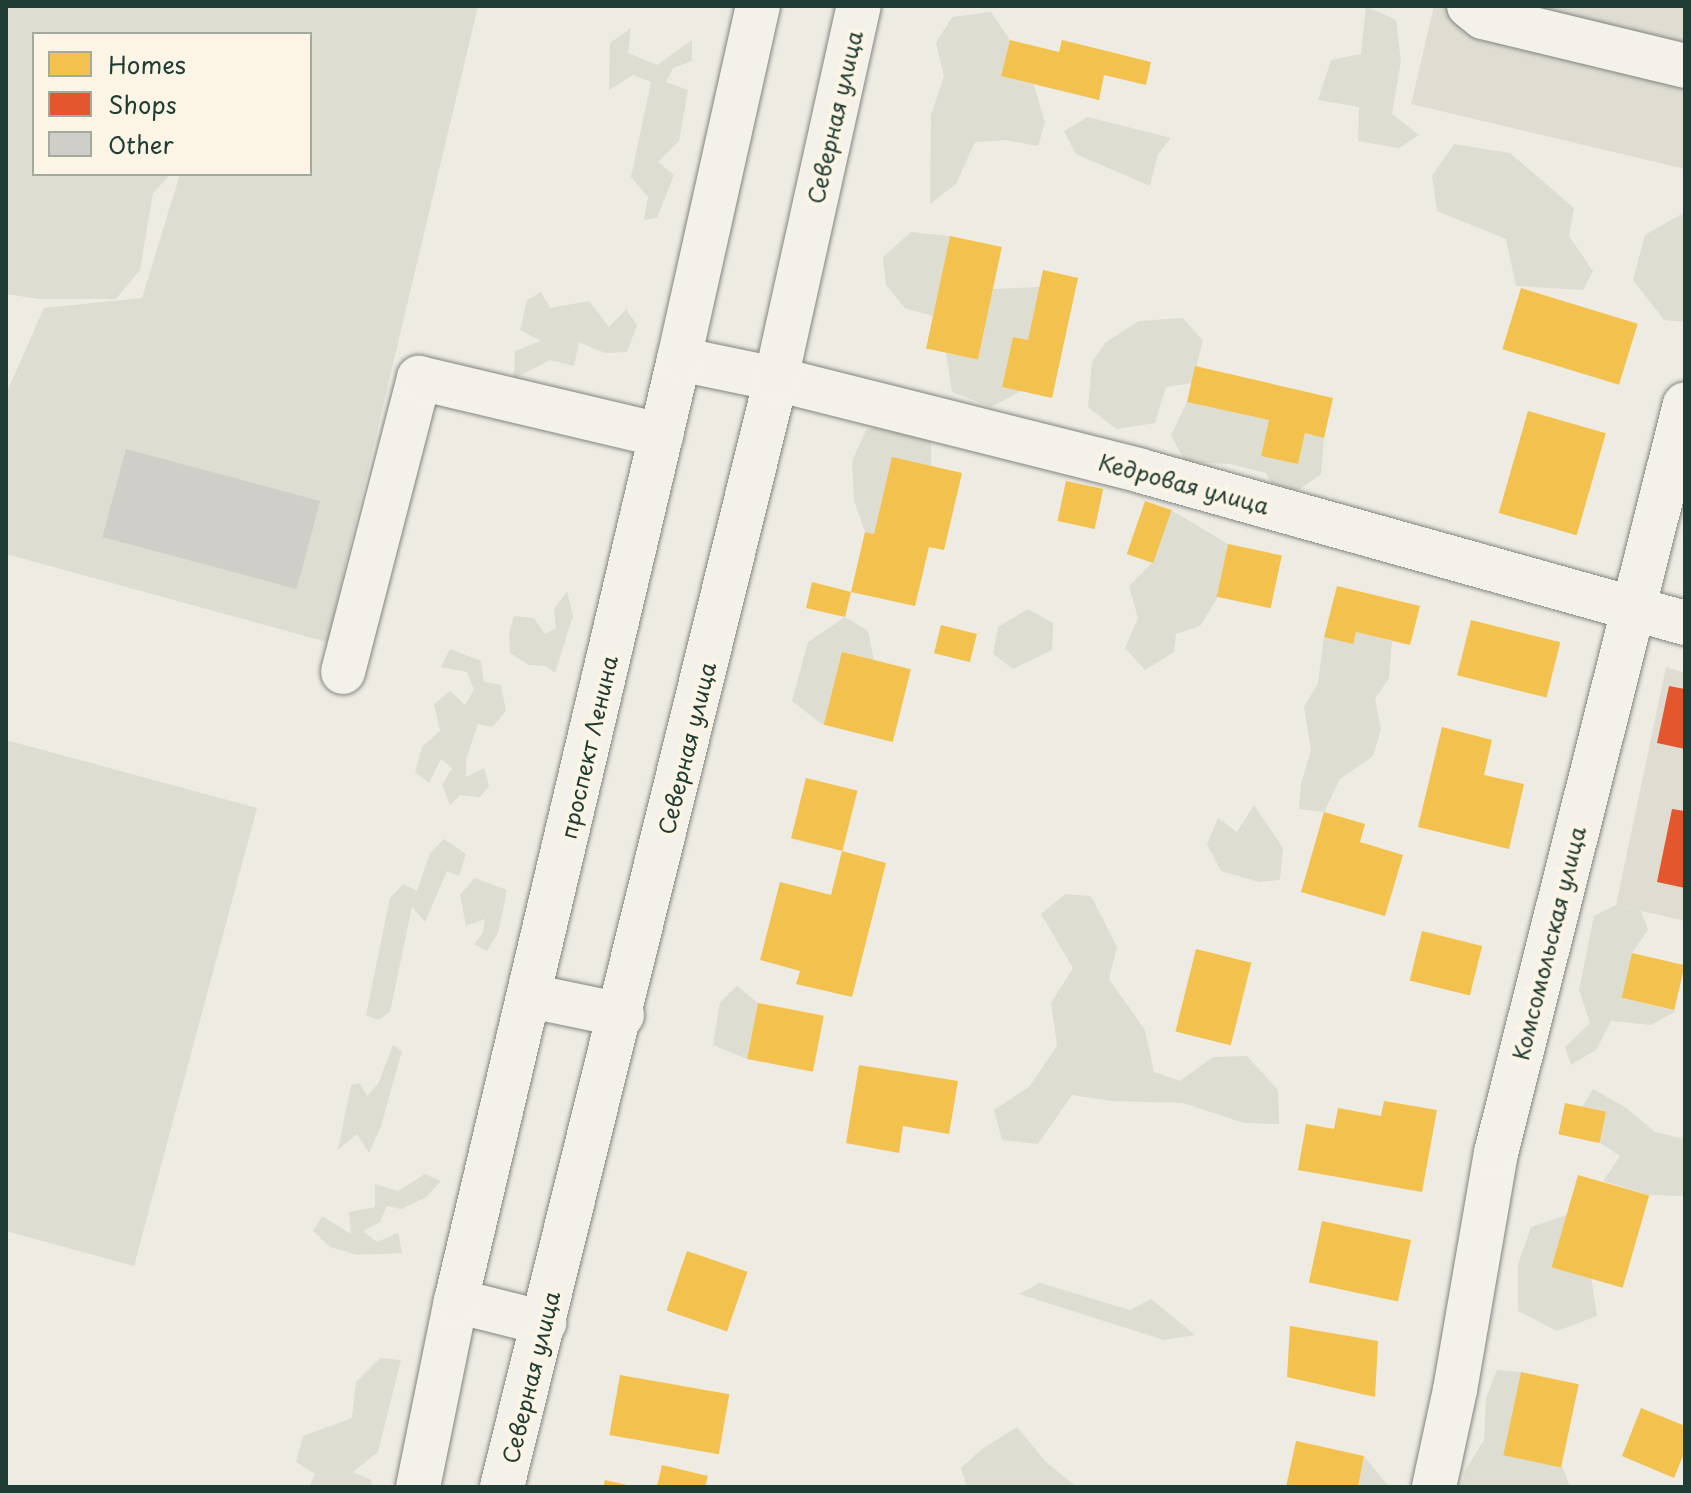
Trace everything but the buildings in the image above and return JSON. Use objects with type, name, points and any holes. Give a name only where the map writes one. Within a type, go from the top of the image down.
[{"type":"street","name":"проспект Ленина","points":[[418,1487],[456,1301],[679,359],[758,6]]},
{"type":"street","name":"Северная улица","points":[[502,1487],[622,1015],[776,379],[859,6]]},
{"type":"street","points":[[1469,6],[1483,17],[1685,66]]},
{"type":"street","name":"Кедровая улица","points":[[679,359],[776,379],[1141,471],[1685,623]]},
{"type":"street","points":[[343,672],[419,378],[661,435]]},
{"type":"street","name":"Комсомольская улица","points":[[1434,1487],[1455,1390],[1496,1153],[1685,404]]},
{"type":"street","points":[[530,996],[622,1015]]},
{"type":"street","points":[[456,1301],[544,1323]]},
{"type":"shaded area","points":[[6,6],[478,6],[327,642],[6,554],[6,394],[44,308],[142,298],[179,176],[312,176],[312,32],[32,32],[32,176],[169,176],[153,193],[140,270],[116,299],[40,299],[6,294]]},
{"type":"shaded area","points":[[1366,6],[1396,20],[1401,61],[1392,114],[1419,135],[1399,148],[1358,141],[1359,107],[1318,100],[1331,60],[1361,54]]},
{"type":"shaded area","points":[[1434,6],[1685,6],[1685,169],[1411,104]]},
{"type":"shaded area","points":[[991,12],[1010,40],[1001,76],[1034,85],[1045,122],[1038,146],[1005,140],[975,142],[956,184],[930,204],[931,115],[944,76],[936,43],[952,17]]},
{"type":"shaded area","points":[[631,28],[628,53],[657,65],[692,40],[692,61],[673,68],[666,82],[688,90],[679,141],[658,162],[674,175],[657,218],[644,220],[648,197],[631,177],[651,82],[633,75],[609,90],[610,43]]},
{"type":"shaded area","points":[[1088,117],[1171,138],[1158,154],[1150,186],[1076,154],[1064,131]]},
{"type":"shaded area","points":[[1454,144],[1510,153],[1574,208],[1569,236],[1593,271],[1583,290],[1516,286],[1506,239],[1437,211],[1432,176]]},
{"type":"shaded area","points":[[1685,212],[1685,322],[1664,320],[1633,280],[1645,235]]},
{"type":"shaded area","points":[[911,232],[950,236],[933,316],[905,308],[886,285],[883,257]]},
{"type":"shaded area","points":[[1040,287],[1028,340],[1013,337],[1002,386],[1021,391],[991,407],[952,392],[946,353],[978,359],[993,289]]},
{"type":"shaded area","points":[[541,292],[550,308],[589,301],[609,327],[626,309],[637,325],[627,352],[605,353],[579,342],[574,366],[550,360],[514,379],[515,351],[541,341],[520,330],[527,300]]},
{"type":"shaded area","points":[[1183,318],[1203,341],[1192,383],[1166,387],[1155,423],[1116,429],[1088,407],[1092,362],[1106,342],[1139,321]]},
{"type":"shaded area","points":[[1187,402],[1269,420],[1261,456],[1298,464],[1305,433],[1324,438],[1321,474],[1300,489],[1274,493],[1266,473],[1230,464],[1185,462],[1171,435]]},
{"type":"shaded area","points":[[890,424],[931,439],[931,466],[892,458],[874,534],[865,532],[854,500],[852,461],[866,430]]},
{"type":"shaded area","points":[[1171,510],[1228,544],[1218,597],[1200,626],[1176,634],[1174,652],[1145,670],[1125,648],[1138,618],[1129,586],[1152,563]]},
{"type":"shaded area","points":[[567,591],[573,616],[555,673],[546,666],[529,665],[510,653],[509,633],[514,616],[534,618],[545,634],[556,628],[554,609]]},
{"type":"shaded area","points":[[1028,609],[1053,623],[1052,650],[1013,669],[993,654],[998,627]]},
{"type":"shaded area","points":[[845,617],[868,631],[874,660],[823,725],[792,701],[808,642]]},
{"type":"shaded area","points":[[1356,632],[1392,641],[1389,678],[1375,699],[1381,729],[1373,756],[1340,779],[1324,812],[1299,809],[1301,784],[1311,750],[1304,707],[1318,683],[1324,637]]},
{"type":"shaded area","points":[[450,649],[481,661],[484,682],[501,685],[506,711],[492,727],[478,724],[466,759],[466,777],[484,768],[489,786],[480,797],[460,795],[450,805],[442,785],[452,768],[441,759],[429,783],[415,772],[422,747],[440,731],[434,704],[450,691],[465,705],[474,690],[467,672],[441,667]]},
{"type":"shaded area","points":[[1666,667],[1685,673],[1685,921],[1616,905]]},
{"type":"shaded area","points":[[6,740],[257,808],[134,1266],[6,1231]]},
{"type":"shaded area","points":[[1254,805],[1283,848],[1280,880],[1259,882],[1221,871],[1207,844],[1218,818],[1237,832]]},
{"type":"shaded area","points":[[444,839],[466,854],[459,876],[447,871],[425,922],[412,907],[390,1012],[378,1020],[366,1015],[390,898],[403,884],[417,891],[430,853]]},
{"type":"shaded area","points":[[475,878],[507,890],[498,933],[487,951],[474,944],[483,933],[485,919],[466,926],[460,895]]},
{"type":"shaded area","points":[[1065,894],[1091,896],[1117,947],[1109,979],[1145,1030],[1154,1072],[1180,1081],[1213,1057],[1247,1056],[1278,1090],[1279,1124],[1244,1123],[1183,1103],[1111,1101],[1072,1095],[1038,1144],[1002,1140],[994,1110],[1029,1087],[1057,1046],[1051,1003],[1073,968],[1041,914]]},
{"type":"shaded area","points":[[1616,905],[1641,911],[1648,930],[1632,953],[1622,998],[1676,1011],[1651,1025],[1611,1021],[1596,1050],[1571,1065],[1565,1047],[1590,1023],[1579,990],[1594,916]]},
{"type":"shaded area","points":[[737,986],[758,1003],[747,1059],[713,1045],[720,1002]]},
{"type":"shaded area","points":[[393,1045],[402,1051],[381,1126],[369,1153],[357,1134],[338,1150],[351,1085],[360,1083],[367,1096],[378,1084]]},
{"type":"shaded area","points":[[1593,1089],[1625,1107],[1655,1132],[1685,1139],[1685,1196],[1649,1195],[1603,1181],[1620,1156],[1599,1142],[1606,1112],[1582,1107]]},
{"type":"shaded area","points":[[425,1174],[441,1181],[425,1198],[401,1209],[387,1206],[380,1222],[363,1231],[377,1242],[398,1233],[402,1253],[358,1255],[330,1247],[313,1231],[322,1216],[351,1234],[349,1212],[375,1207],[375,1184],[398,1191]]},
{"type":"shaded area","points":[[1567,1215],[1591,1277],[1597,1316],[1557,1331],[1518,1311],[1518,1264],[1531,1227]]},
{"type":"shaded area","points":[[1040,1283],[1130,1310],[1151,1299],[1195,1335],[1164,1340],[1019,1294]]},
{"type":"shaded area","points":[[380,1358],[401,1360],[378,1452],[353,1472],[371,1480],[372,1487],[309,1487],[315,1474],[296,1462],[303,1436],[352,1418],[356,1382]]},
{"type":"shaded area","points":[[1497,1370],[1521,1372],[1504,1454],[1562,1466],[1570,1487],[1461,1487],[1466,1469],[1484,1440],[1486,1398]]},
{"type":"shaded area","points":[[1017,1427],[1047,1463],[1077,1487],[967,1487],[961,1468],[982,1449]]},
{"type":"shaded area","points":[[1364,1456],[1389,1487],[1358,1487]]}]
